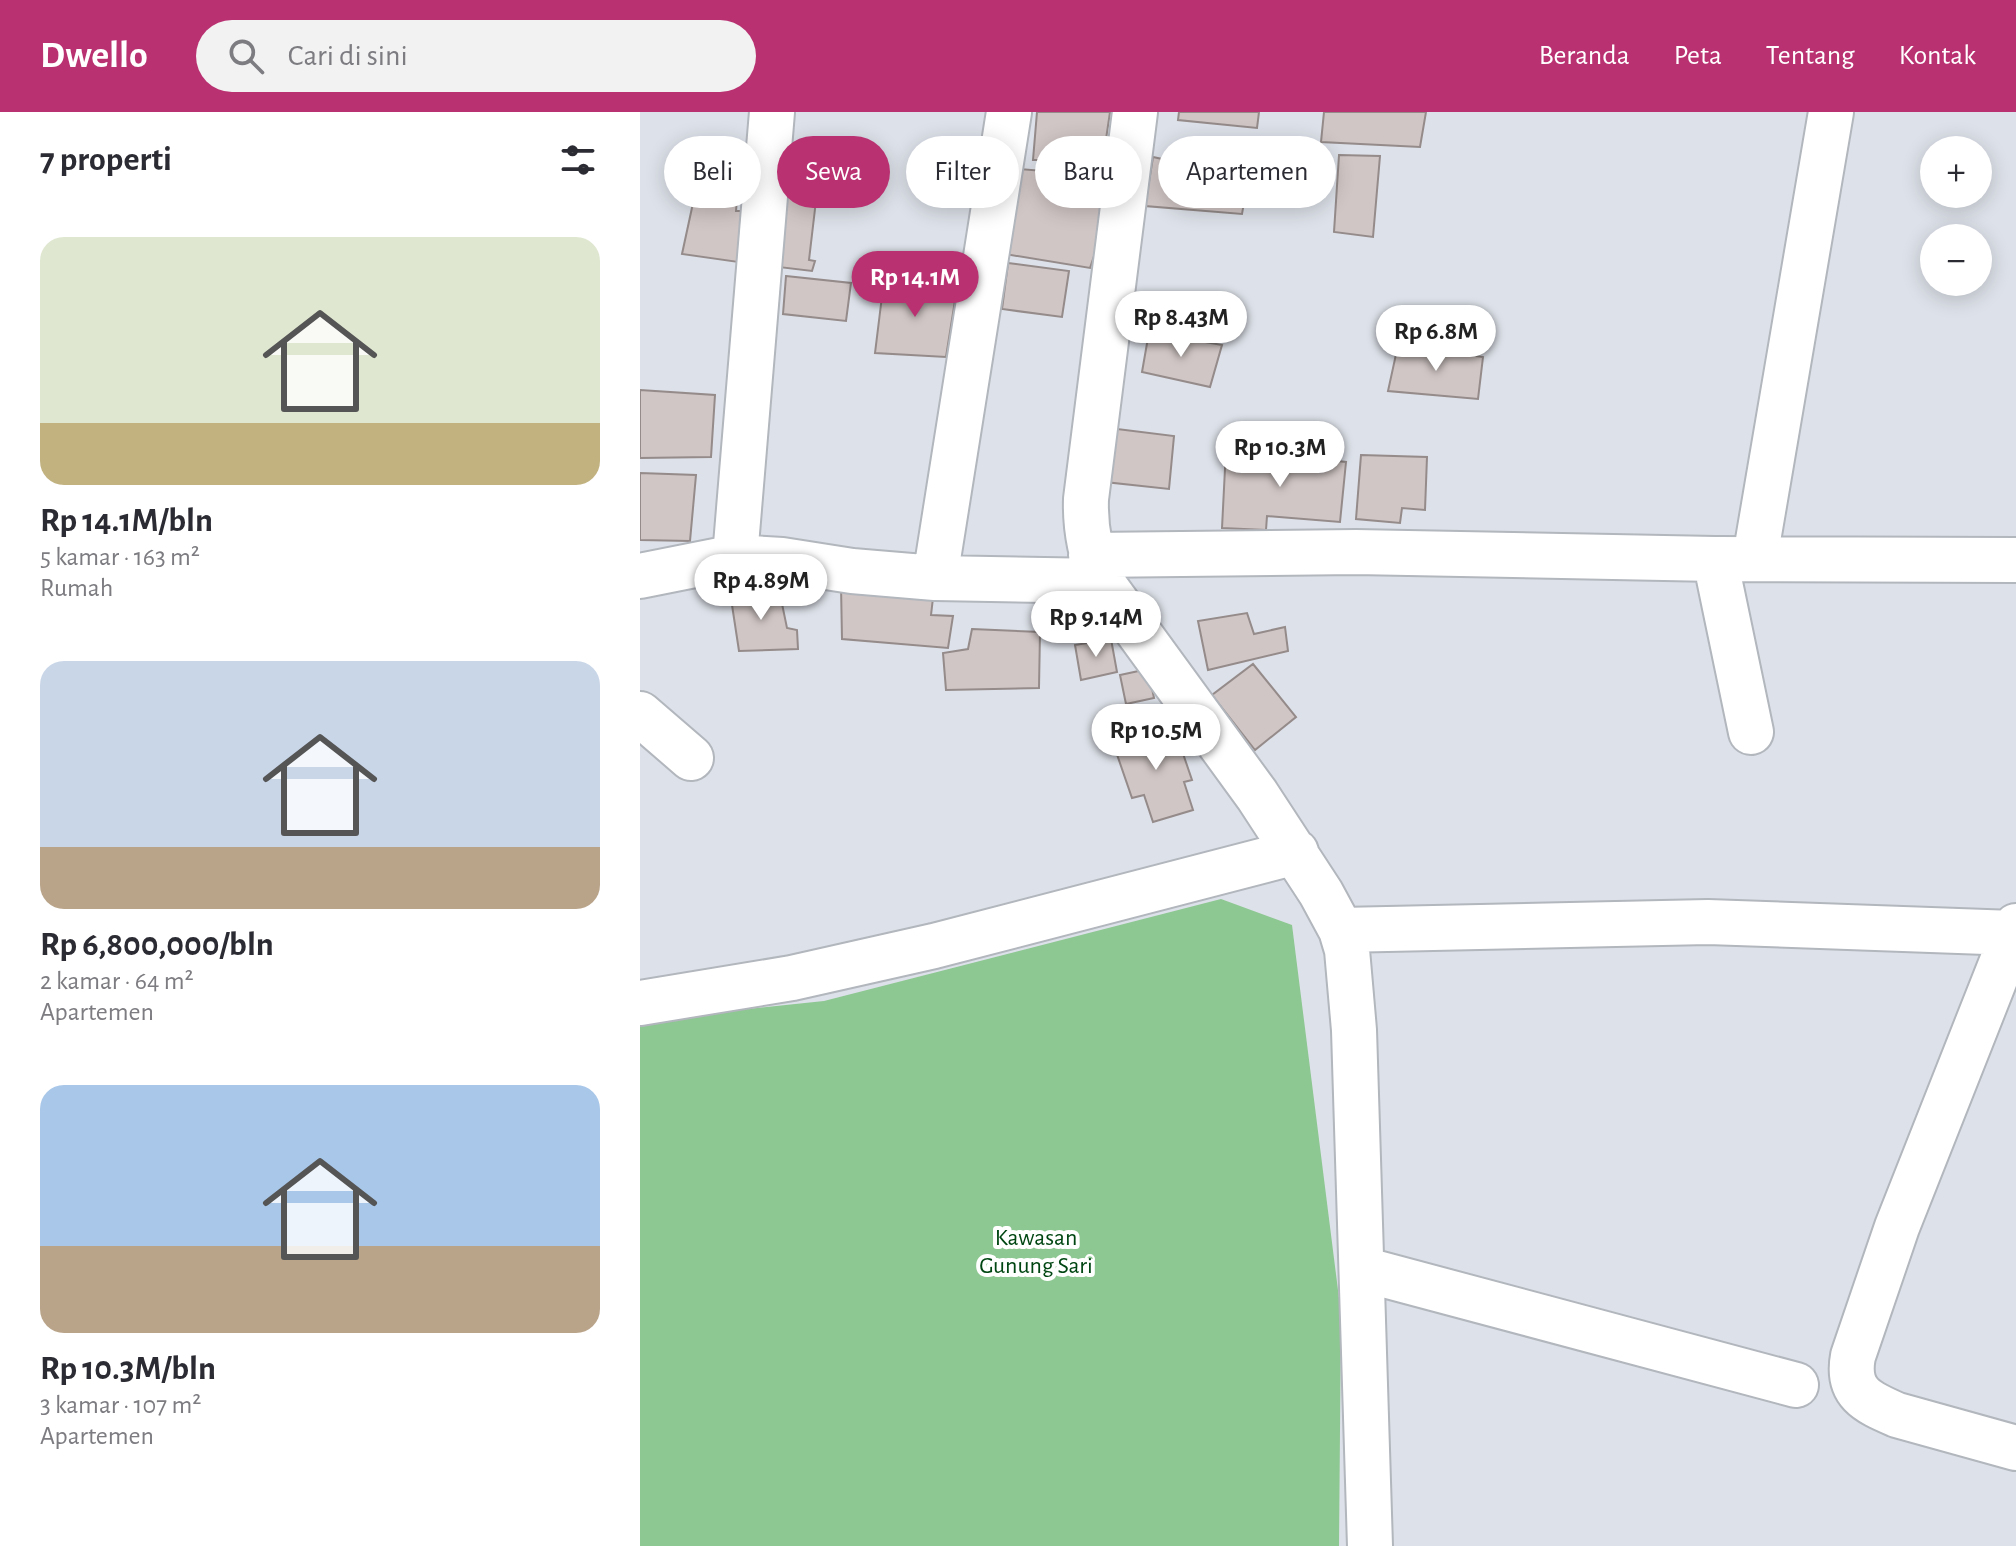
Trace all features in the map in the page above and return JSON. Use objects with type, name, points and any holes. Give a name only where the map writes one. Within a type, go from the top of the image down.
[{"type":"street","points":[[735,557],[772,112]]},
{"type":"street","points":[[935,578],[1009,112]]},
{"type":"street","points":[[1135,112],[1086,519],[1096,568],[1296,852],[1341,930],[1347,950],[1354,1030],[1370,1546]]},
{"type":"street","points":[[1751,732],[1735,559],[1831,112]]},
{"type":"street","points":[[640,576],[735,557],[935,578],[1356,552],[1735,559],[2016,560]]},
{"type":"street","points":[[640,714],[691,758]]},
{"type":"street","points":[[640,1003],[792,978],[934,946],[1296,852]]},
{"type":"street","points":[[1341,930],[1708,922],[2015,930],[1897,1227],[1853,1356],[1851,1372],[1857,1390],[1880,1408],[2016,1448]]},
{"type":"street","points":[[1362,1269],[1796,1385]]},
{"type":"green space","name":"Kawasan Gunung Sari","points":[[1221,899],[1292,925],[1341,1314],[1339,1546],[640,1546],[640,1020],[824,1001]]},
{"type":"building","points":[[1037,112],[1110,112],[1106,136],[1035,136]]},
{"type":"building","points":[[1179,112],[1259,112],[1257,128],[1178,120]]},
{"type":"building","points":[[1324,112],[1426,112],[1420,147],[1336,143],[1336,136],[1322,136]]},
{"type":"building","points":[[1339,155],[1380,156],[1373,237],[1334,232]]},
{"type":"building","points":[[1153,157],[1158,158],[1158,207],[1145,206]]},
{"type":"building","points":[[1020,169],[1035,170],[1035,208],[1110,208],[1090,268],[1005,254],[1013,208],[1019,208]]},
{"type":"building","points":[[692,208],[749,211],[738,262],[682,254]]},
{"type":"building","points":[[777,208],[815,208],[809,260],[815,261],[812,271],[770,266]]},
{"type":"building","points":[[1169,208],[1243,208],[1242,214]]},
{"type":"building","points":[[1008,263],[1069,271],[1062,317],[1002,309]]},
{"type":"building","points":[[786,276],[851,283],[846,321],[783,314]]},
{"type":"building","points":[[884,280],[957,288],[946,357],[875,353]]},
{"type":"building","points":[[1149,332],[1222,345],[1210,387],[1142,372]]},
{"type":"building","points":[[1398,345],[1483,357],[1478,399],[1388,391]]},
{"type":"building","points":[[640,390],[715,395],[711,457],[640,458]]},
{"type":"building","points":[[1109,428],[1174,436],[1169,489],[1105,482]]},
{"type":"building","points":[[1226,449],[1346,462],[1340,522],[1267,516],[1266,530],[1222,528]]},
{"type":"building","points":[[1361,455],[1427,457],[1425,510],[1402,508],[1400,523],[1356,519]]},
{"type":"building","points":[[640,473],[696,475],[690,541],[640,540]]},
{"type":"building","points":[[765,584],[767,598],[781,599],[787,628],[797,630],[798,649],[739,651],[730,592]]},
{"type":"building","points":[[841,586],[933,598],[931,615],[953,616],[948,648],[842,639]]},
{"type":"building","points":[[1247,613],[1254,634],[1285,627],[1288,651],[1208,670],[1198,621]]},
{"type":"building","points":[[972,629],[1040,632],[1039,688],[946,690],[943,653],[968,649]]},
{"type":"building","points":[[1111,639],[1117,672],[1081,680],[1075,645]]},
{"type":"building","points":[[1253,664],[1296,717],[1255,750],[1212,695]]},
{"type":"building","points":[[1148,669],[1154,698],[1126,704],[1120,675]]},
{"type":"building","points":[[1175,730],[1192,780],[1184,782],[1193,810],[1153,822],[1144,795],[1132,798],[1112,740],[1135,731],[1143,740]]}]
